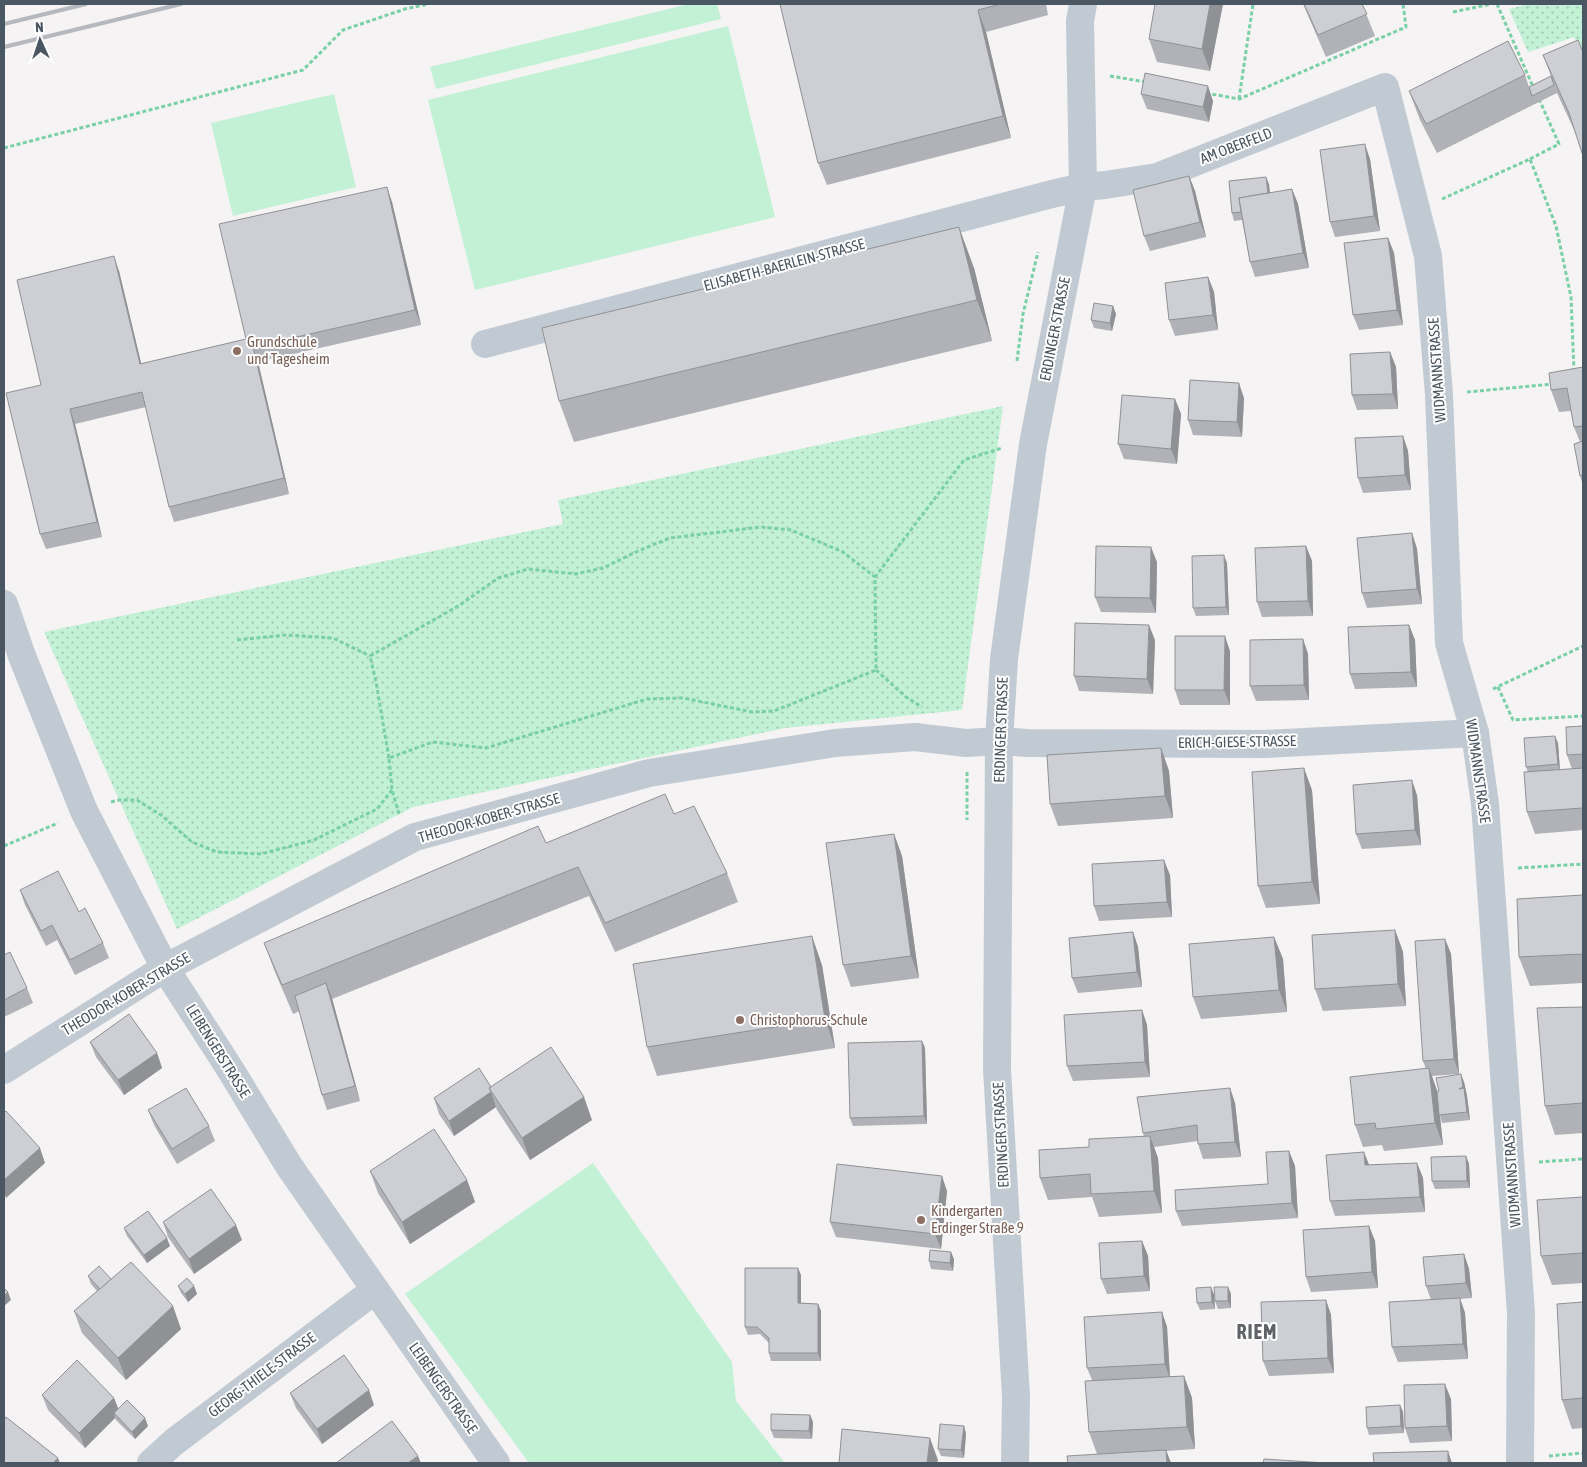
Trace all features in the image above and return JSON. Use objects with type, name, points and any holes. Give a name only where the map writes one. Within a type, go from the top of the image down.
[{"type":"street","name":"ERDINGER STRASSE","points":[[1015,1463],[1016,1397],[997,1069],[999,741],[1004,659],[1033,444],[1083,186],[1080,21],[1083,4]]},
{"type":"street","name":"AM OBERFELD","points":[[1083,186],[1105,185],[1157,177],[1385,87]]},
{"type":"street","name":"WIDMANNSTRASSE","points":[[1385,87],[1428,256],[1439,394],[1449,643],[1475,732],[1485,804],[1521,1313],[1520,1461]]},
{"type":"street","name":"ELISABETH-BAERLEIN-STRASSE","points":[[485,344],[1083,186]]},
{"type":"street","name":"LEIBENGERSTRASSE","points":[[4,604],[22,656],[84,811],[165,968],[289,1166],[496,1463]]},
{"type":"street","name":"ERICH-GIESE-STRASSE","points":[[999,741],[1028,743],[1265,744],[1475,732]]},
{"type":"street","name":"THEODOR-KOBER-STRASSE","points":[[4,1070],[165,968],[415,837],[650,773],[835,743],[915,737],[966,743],[999,741]]},
{"type":"street","name":"GEORG-THIELE-STRASSE","points":[[152,1463],[174,1442],[375,1290]]},
{"type":"path","points":[[4,148],[303,70],[343,30],[428,4]]},
{"type":"path","points":[[1239,99],[1253,4]]},
{"type":"path","points":[[1200,92],[1239,99],[1406,27],[1403,4]]},
{"type":"path","points":[[1453,12],[1491,4]]},
{"type":"path","points":[[1417,211],[1559,144],[1497,4]]},
{"type":"path","points":[[1101,74],[1150,83]]},
{"type":"path","points":[[1530,159],[1556,226],[1570,297],[1575,381]]},
{"type":"path","points":[[1439,394],[1556,383]]},
{"type":"path","points":[[929,711],[906,698],[876,670],[875,577],[964,460],[1005,448]]},
{"type":"path","points":[[370,656],[460,605],[498,578],[528,569],[576,574],[603,568],[670,538],[761,527],[792,530],[843,552],[875,577]]},
{"type":"path","points":[[237,640],[286,635],[333,638],[370,656]]},
{"type":"path","points":[[1466,701],[1583,646]]},
{"type":"path","points":[[370,656],[389,758],[392,790],[408,841]]},
{"type":"path","points":[[389,758],[433,742],[486,748],[647,700],[683,698],[752,712],[774,711],[876,670]]},
{"type":"path","points":[[1498,686],[1513,720],[1583,716]]},
{"type":"path","points":[[4,846],[84,811],[119,800],[138,800],[162,815],[192,842],[216,852],[261,854],[314,840],[368,814],[377,809],[392,790]]},
{"type":"path","points":[[1490,870],[1583,864]]},
{"type":"path","points":[[1511,1164],[1583,1159]]},
{"type":"path","points":[[1520,1461],[1583,1453]]},
{"type":"green space","points":[[689,4],[717,4],[721,19],[436,89],[430,67]]},
{"type":"green space","points":[[1529,4],[1583,4],[1583,53],[1574,37],[1528,52],[1509,9]]},
{"type":"green space","points":[[728,26],[775,217],[475,290],[428,100]]},
{"type":"green space","points":[[334,94],[356,187],[233,216],[211,123]]},
{"type":"green space","points":[[1003,406],[962,710],[785,728],[413,807],[177,929],[44,632],[563,524],[558,500]]},
{"type":"green space","points":[[593,1163],[732,1362],[736,1401],[785,1463],[529,1463],[405,1294]]},
{"type":"building","points":[[780,4],[1001,4],[978,10],[1003,116],[818,163]]},
{"type":"building","points":[[1155,4],[1210,4],[1202,49],[1149,39]]},
{"type":"building","points":[[1304,4],[1362,4],[1367,14],[1318,35]]},
{"type":"building","points":[[1578,40],[1583,52],[1583,156],[1569,113],[1543,55]]},
{"type":"building","points":[[1508,41],[1525,75],[1426,124],[1409,91]]},
{"type":"building","points":[[1145,73],[1208,86],[1203,107],[1141,94]]},
{"type":"building","points":[[1551,76],[1554,85],[1532,96],[1529,87]]},
{"type":"building","points":[[1365,144],[1374,216],[1330,222],[1320,150]]},
{"type":"building","points":[[1189,176],[1200,222],[1144,236],[1133,190]]},
{"type":"building","points":[[1266,177],[1268,193],[1239,198],[1241,212],[1232,213],[1229,181]]},
{"type":"building","points":[[387,187],[415,310],[253,347],[284,478],[169,507],[142,392],[70,409],[97,522],[40,534],[6,393],[41,385],[17,280],[114,256],[140,364],[246,339],[219,224]]},
{"type":"building","points":[[1292,189],[1303,253],[1250,262],[1239,198]]},
{"type":"building","points":[[959,227],[977,300],[559,401],[542,328]]},
{"type":"building","points":[[1388,238],[1397,310],[1353,315],[1344,243]]},
{"type":"building","points":[[1208,277],[1213,315],[1169,320],[1165,283]]},
{"type":"building","points":[[1094,303],[1113,306],[1110,323],[1091,320]]},
{"type":"building","points":[[1390,352],[1393,394],[1352,395],[1350,354]]},
{"type":"building","points":[[1583,367],[1583,430],[1582,426],[1574,427],[1567,388],[1551,390],[1549,373]]},
{"type":"building","points":[[1190,380],[1239,383],[1237,422],[1188,420]]},
{"type":"building","points":[[1122,395],[1175,399],[1171,449],[1118,444]]},
{"type":"building","points":[[1403,436],[1405,475],[1358,478],[1355,438]]},
{"type":"building","points":[[1583,441],[1583,475],[1580,476],[1574,444]]},
{"type":"building","points":[[1412,533],[1417,589],[1362,593],[1357,538]]},
{"type":"building","points":[[1096,546],[1151,547],[1150,598],[1095,597]]},
{"type":"building","points":[[1306,546],[1308,601],[1257,602],[1255,548]]},
{"type":"building","points":[[1224,555],[1226,607],[1193,608],[1192,556]]},
{"type":"building","points":[[1075,623],[1149,625],[1147,679],[1074,676]]},
{"type":"building","points":[[1409,625],[1411,672],[1350,674],[1348,627]]},
{"type":"building","points":[[1175,636],[1225,636],[1224,690],[1175,690]]},
{"type":"building","points":[[1303,639],[1304,685],[1250,686],[1250,640]]},
{"type":"building","points":[[1583,726],[1583,754],[1567,755],[1566,727]]},
{"type":"building","points":[[1555,736],[1558,764],[1526,767],[1524,738]]},
{"type":"building","points":[[1161,748],[1165,796],[1050,804],[1047,755]]},
{"type":"building","points":[[1304,768],[1312,882],[1258,886],[1252,772]]},
{"type":"building","points":[[1583,768],[1583,808],[1527,812],[1524,772]]},
{"type":"building","points":[[1412,780],[1415,830],[1356,834],[1353,785]]},
{"type":"building","points":[[665,794],[674,814],[694,806],[727,873],[605,923],[578,867],[282,985],[264,943],[538,826],[546,843]]},
{"type":"building","points":[[894,834],[911,956],[843,965],[826,843]]},
{"type":"building","points":[[1164,860],[1167,902],[1094,906],[1092,864]]},
{"type":"building","points":[[58,871],[79,912],[85,908],[103,943],[70,960],[52,925],[41,931],[20,890]]},
{"type":"building","points":[[1583,895],[1583,954],[1519,957],[1517,899]]},
{"type":"building","points":[[1395,930],[1398,984],[1315,989],[1312,935]]},
{"type":"building","points":[[1133,932],[1137,972],[1072,978],[1069,938]]},
{"type":"building","name":"Christophorus-Schule","points":[[812,936],[825,1019],[647,1047],[633,964]]},
{"type":"building","points":[[1274,937],[1279,990],[1193,997],[1189,944]]},
{"type":"building","points":[[1445,939],[1454,1059],[1423,1061],[1415,941]]},
{"type":"building","points":[[10,952],[27,988],[4,1000],[4,955]]},
{"type":"building","points":[[326,983],[355,1086],[322,1095],[295,996]]},
{"type":"building","points":[[1583,1007],[1583,1103],[1545,1106],[1537,1008]]},
{"type":"building","points":[[1142,1010],[1145,1062],[1067,1066],[1064,1015]]},
{"type":"building","points":[[129,1014],[157,1053],[118,1080],[90,1042]]},
{"type":"building","points":[[922,1041],[924,1116],[850,1118],[848,1043]]},
{"type":"building","points":[[551,1047],[584,1097],[522,1138],[489,1088]]},
{"type":"building","points":[[479,1068],[491,1087],[489,1088],[491,1092],[449,1121],[434,1098]]},
{"type":"building","points":[[1429,1068],[1435,1123],[1376,1129],[1375,1123],[1355,1125],[1350,1077]]},
{"type":"building","points":[[1461,1074],[1463,1087],[1459,1089],[1464,1088],[1467,1112],[1439,1115],[1437,1092],[1439,1091],[1436,1078]]},
{"type":"building","points":[[186,1088],[209,1126],[172,1149],[148,1110]]},
{"type":"building","points":[[1230,1088],[1235,1142],[1198,1144],[1197,1125],[1143,1133],[1137,1097]]},
{"type":"building","points":[[6,1111],[40,1148],[4,1180],[4,1113]]},
{"type":"building","points":[[434,1129],[467,1180],[402,1222],[370,1171]]},
{"type":"building","points":[[1150,1136],[1154,1191],[1091,1194],[1090,1174],[1040,1178],[1039,1150],[1089,1147],[1089,1139]]},
{"type":"building","points":[[1289,1151],[1292,1203],[1176,1211],[1175,1190],[1268,1184],[1266,1152]]},
{"type":"building","points":[[1364,1152],[1365,1165],[1417,1163],[1420,1197],[1330,1201],[1326,1155]]},
{"type":"building","points":[[1466,1156],[1467,1181],[1432,1181],[1431,1157]]},
{"type":"building","points":[[837,1164],[942,1176],[935,1234],[830,1222]]},
{"type":"building","points":[[211,1189],[236,1225],[189,1259],[163,1222]]},
{"type":"building","points":[[1583,1197],[1583,1253],[1541,1256],[1537,1200]]},
{"type":"building","points":[[148,1211],[167,1238],[144,1255],[124,1228]]},
{"type":"building","points":[[1369,1226],[1372,1272],[1306,1277],[1303,1230]]},
{"type":"building","points":[[1142,1241],[1144,1276],[1101,1279],[1099,1243]]},
{"type":"building","points":[[930,1250],[951,1252],[950,1263],[929,1261]]},
{"type":"building","points":[[1464,1254],[1466,1283],[1426,1286],[1423,1257]]},
{"type":"building","points":[[131,1262],[173,1306],[118,1358],[74,1311]]},
{"type":"building","points":[[99,1266],[111,1279],[100,1289],[88,1276]]},
{"type":"building","points":[[745,1268],[798,1268],[798,1303],[818,1304],[818,1353],[769,1353],[769,1338],[757,1327],[745,1327]]},
{"type":"building","points":[[187,1278],[194,1286],[185,1294],[178,1286]]},
{"type":"building","points":[[1211,1287],[1212,1302],[1197,1303],[1196,1288]]},
{"type":"building","points":[[1214,1287],[1228,1287],[1228,1301],[1215,1301]]},
{"type":"building","points":[[4,1288],[8,1292],[4,1296]]},
{"type":"building","points":[[1460,1298],[1463,1344],[1392,1347],[1389,1302]]},
{"type":"building","points":[[1326,1300],[1328,1358],[1263,1361],[1261,1302]]},
{"type":"building","points":[[1583,1302],[1583,1398],[1562,1400],[1557,1304]]},
{"type":"building","points":[[1162,1312],[1165,1364],[1087,1368],[1084,1317]]},
{"type":"building","points":[[344,1355],[369,1390],[317,1429],[290,1393]]},
{"type":"building","points":[[77,1360],[114,1398],[79,1433],[42,1395]]},
{"type":"building","points":[[1184,1376],[1187,1427],[1089,1432],[1085,1381]]},
{"type":"building","points":[[1445,1384],[1447,1426],[1405,1428],[1404,1385]]},
{"type":"building","points":[[127,1400],[145,1418],[132,1432],[114,1413]]},
{"type":"building","points":[[1400,1405],[1401,1426],[1367,1428],[1366,1407]]},
{"type":"building","points":[[771,1414],[810,1415],[809,1431],[771,1430]]},
{"type":"building","points":[[6,1417],[58,1458],[53,1463],[4,1463],[4,1420]]},
{"type":"building","points":[[392,1421],[418,1456],[408,1463],[336,1463]]},
{"type":"building","points":[[940,1424],[964,1426],[961,1450],[938,1449]]},
{"type":"building","points":[[842,1429],[930,1438],[927,1463],[839,1463]]},
{"type":"building","points":[[1166,1450],[1167,1463],[1068,1463],[1067,1456]]},
{"type":"building","points":[[1448,1451],[1448,1463],[1374,1463],[1373,1453]]},
{"type":"building","points":[[1264,1459],[1326,1463],[1263,1463]]},
{"type":"railway","points":[[4,24],[86,4]]},
{"type":"railway","points":[[4,47],[181,4]]},
{"type":"place","name":"Grundschule und Tagesheim","points":[[237,351]]},
{"type":"place","name":"Christophorus-Schule","points":[[740,1020]]},
{"type":"place","name":"Kindergarten Erdinger Straße 9","points":[[921,1220]]},
{"type":"district","name":"RIEM","points":[[1257,1332]]}]
